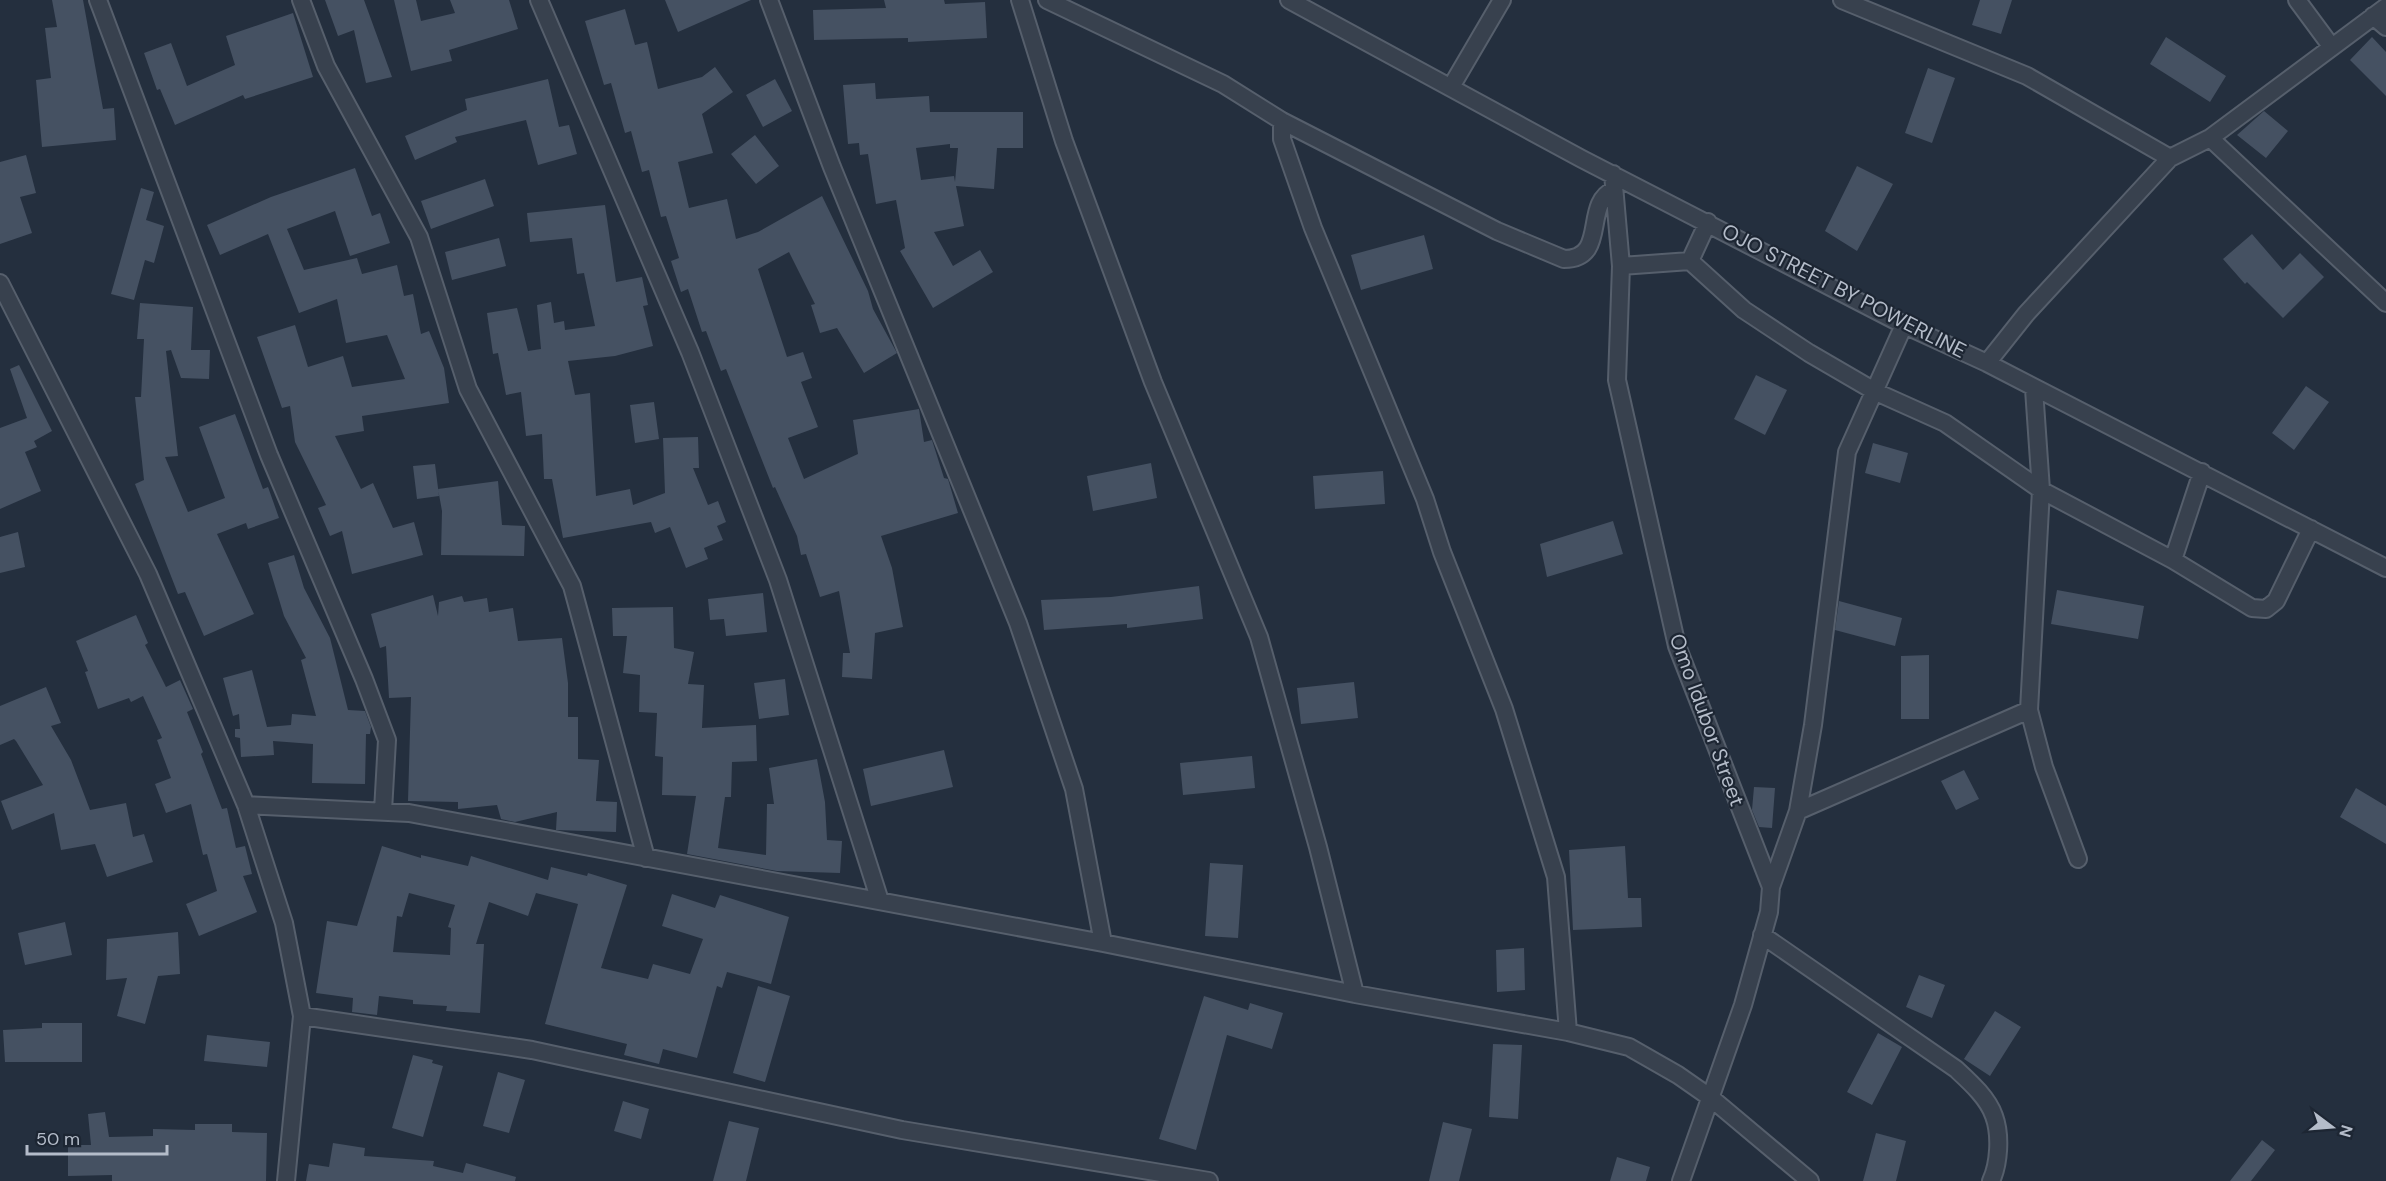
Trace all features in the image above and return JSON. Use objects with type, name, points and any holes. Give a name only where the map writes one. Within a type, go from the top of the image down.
[{"type":"street","points":[[98,0],[269,455],[364,679],[387,740],[383,812]]},
{"type":"street","points":[[301,0],[326,66],[419,237],[468,389],[572,586],[646,858]]},
{"type":"street","points":[[539,0],[690,352],[778,580],[880,901]]},
{"type":"street","points":[[769,0],[832,167],[1017,623],[1074,789],[1103,943]]},
{"type":"street","points":[[1020,0],[1064,141],[1145,360],[1259,637],[1318,847],[1355,994]]},
{"type":"street","points":[[1047,0],[1223,84],[1282,121],[1497,231],[1564,259],[1575,259],[1589,249],[1600,202],[1614,182]]},
{"type":"street","name":"OJO STREET BY POWERLINE","points":[[1289,0],[1451,87],[1614,182],[1708,222],[1904,325],[1987,363],[2026,314],[2170,158],[2210,138],[2331,46],[2382,16]]},
{"type":"street","points":[[1451,87],[1502,0]]},
{"type":"street","points":[[1842,0],[2027,76],[2170,158]]},
{"type":"street","points":[[2297,0],[2331,46]]},
{"type":"street","points":[[1282,121],[1282,139],[1313,228],[1425,499],[1442,552],[1504,709],[1556,878],[1568,1032]]},
{"type":"street","points":[[2210,138],[2386,303]]},
{"type":"street","name":"Omo Idubor Street","points":[[1614,182],[1621,266],[1617,380],[1677,646],[1770,887],[1769,912],[1743,1005],[1681,1181]]},
{"type":"street","points":[[1690,261],[1708,222]]},
{"type":"street","points":[[1621,266],[1690,261],[1744,310],[1809,353],[1876,392],[1945,423],[2041,490],[2173,560],[2252,608],[2266,609],[2276,601],[2311,529]]},
{"type":"street","points":[[0,283],[147,574],[246,805],[284,923],[302,1016],[286,1181]]},
{"type":"street","points":[[1770,887],[1798,811],[1825,644],[1839,501],[1847,452],[1876,392],[1904,325]]},
{"type":"street","points":[[1987,363],[2386,568]]},
{"type":"street","points":[[2034,389],[2041,490],[2029,710],[2044,767],[2078,859]]},
{"type":"street","points":[[2173,560],[2202,472]]},
{"type":"street","points":[[1798,811],[2029,710]]},
{"type":"street","points":[[246,805],[409,813],[1103,943],[1355,994],[1568,1032],[1629,1047],[1678,1075],[1711,1098],[1810,1181]]},
{"type":"street","points":[[1762,935],[1956,1069],[1978,1090],[1994,1116],[1998,1144],[1995,1172],[1991,1181]]},
{"type":"street","points":[[302,1016],[532,1050],[902,1130],[1209,1181]]},
{"type":"building","points":[[52,0],[83,0],[103,109],[114,108],[116,140],[42,147],[36,80],[51,78],[45,28],[57,27]]},
{"type":"building","points":[[325,0],[364,0],[392,77],[366,83],[354,30],[338,36]]},
{"type":"building","points":[[394,0],[416,0],[421,21],[455,13],[450,0],[509,0],[518,29],[449,50],[452,61],[411,71]]},
{"type":"building","points":[[665,0],[751,0],[678,32]]},
{"type":"building","points":[[884,0],[944,0],[945,4],[985,2],[987,38],[908,42],[908,38],[814,40],[813,10],[886,8]]},
{"type":"building","points":[[1980,0],[2012,0],[2001,34],[1972,25]]},
{"type":"building","points":[[625,9],[635,45],[647,42],[658,89],[702,77],[715,67],[733,92],[702,114],[713,153],[678,162],[689,208],[727,199],[736,239],[758,232],[822,196],[868,291],[873,309],[897,353],[864,373],[837,328],[820,333],[811,305],[815,304],[789,252],[758,269],[787,357],[803,352],[812,378],[801,382],[818,427],[788,438],[804,479],[858,454],[853,420],[919,409],[924,442],[932,440],[944,478],[948,479],[958,513],[881,536],[892,568],[903,627],[875,633],[872,679],[842,677],[843,653],[850,653],[839,591],[820,597],[806,554],[801,555],[797,536],[775,487],[773,488],[726,369],[721,371],[706,331],[702,332],[688,289],[681,292],[671,261],[679,258],[666,216],[661,217],[649,170],[642,172],[631,131],[625,133],[611,83],[604,85],[585,21]]},
{"type":"building","points":[[293,13],[313,77],[245,99],[243,95],[175,125],[160,89],[157,90],[144,53],[171,43],[187,86],[235,65],[226,36]]},
{"type":"building","points":[[2166,37],[2226,76],[2210,102],[2150,64]]},
{"type":"building","points":[[2372,37],[2386,52],[2386,96],[2350,60]]},
{"type":"building","points":[[1928,68],[1955,78],[1932,143],[1905,133]]},
{"type":"building","points":[[548,79],[559,127],[569,125],[577,154],[538,165],[526,120],[455,137],[457,142],[415,160],[405,136],[467,110],[465,99]]},
{"type":"building","points":[[775,79],[792,111],[763,127],[746,95]]},
{"type":"building","points":[[875,83],[876,99],[929,96],[930,112],[1023,112],[1023,148],[997,148],[994,189],[956,186],[964,226],[934,232],[953,266],[980,250],[993,272],[933,308],[900,251],[905,248],[896,200],[876,204],[868,154],[860,155],[859,143],[848,144],[843,85]],"holes":[[[950,144],[950,148],[958,148],[955,182],[954,176],[921,180],[916,148]]]},
{"type":"building","points":[[2264,111],[2288,131],[2266,158],[2237,135]]},
{"type":"building","points":[[755,135],[779,166],[756,184],[731,154]]},
{"type":"building","points":[[26,155],[36,193],[20,197],[32,233],[0,244],[0,162]]},
{"type":"building","points":[[1857,166],[1893,184],[1857,251],[1825,231]]},
{"type":"building","points":[[355,168],[372,216],[380,213],[390,243],[350,256],[335,211],[287,229],[304,270],[357,258],[362,274],[397,265],[404,296],[413,294],[421,334],[429,331],[444,368],[449,403],[362,416],[364,431],[335,436],[361,489],[373,483],[393,528],[414,522],[423,555],[352,574],[342,531],[330,536],[318,508],[326,505],[295,442],[290,406],[282,408],[257,337],[295,325],[308,367],[343,356],[352,387],[405,379],[387,335],[346,343],[337,299],[299,313],[268,234],[220,255],[207,225],[271,197]]},
{"type":"building","points":[[485,179],[494,206],[431,229],[421,201]]},
{"type":"building","points":[[141,188],[154,192],[146,220],[164,226],[154,263],[145,260],[134,300],[111,294]]},
{"type":"building","points":[[605,205],[616,282],[642,277],[648,305],[643,306],[653,346],[615,356],[568,361],[575,395],[590,393],[596,496],[630,489],[633,505],[665,493],[663,438],[698,437],[699,468],[693,468],[708,505],[718,501],[726,522],[717,526],[723,540],[704,548],[708,559],[686,568],[670,527],[655,533],[651,522],[563,538],[552,479],[544,479],[542,434],[526,436],[521,392],[506,395],[498,353],[493,354],[487,313],[517,308],[528,351],[541,349],[537,305],[551,302],[554,323],[564,321],[565,330],[595,326],[584,273],[577,274],[572,238],[530,242],[527,213]]},
{"type":"building","points":[[2252,234],[2283,270],[2300,253],[2324,277],[2283,318],[2247,282],[2245,284],[2223,259]]},
{"type":"building","points":[[1424,235],[1433,269],[1361,290],[1351,255]]},
{"type":"building","points":[[499,238],[506,266],[452,280],[445,252]]},
{"type":"building","points":[[140,303],[193,307],[191,350],[210,350],[209,379],[181,378],[171,350],[166,351],[178,456],[165,457],[188,512],[225,498],[199,427],[235,414],[263,489],[268,487],[279,518],[248,529],[246,523],[217,534],[254,614],[204,636],[185,592],[178,594],[135,484],[144,480],[135,397],[141,397],[144,339],[137,339]]},
{"type":"building","points":[[19,365],[52,431],[34,441],[37,447],[25,452],[41,491],[0,509],[0,428],[27,418],[10,369]]},
{"type":"building","points":[[1756,375],[1787,390],[1765,435],[1734,419]]},
{"type":"building","points":[[2306,386],[2329,402],[2294,450],[2272,433]]},
{"type":"building","points":[[654,402],[659,439],[635,443],[630,405]]},
{"type":"building","points":[[1873,443],[1908,453],[1900,483],[1865,473]]},
{"type":"building","points":[[1151,463],[1157,498],[1093,511],[1087,476]]},
{"type":"building","points":[[435,464],[439,496],[417,499],[413,466]]},
{"type":"building","points":[[1383,471],[1385,504],[1315,509],[1313,476]]},
{"type":"building","points":[[498,481],[502,525],[525,526],[524,556],[441,555],[442,511],[438,489]]},
{"type":"building","points":[[1613,521],[1623,554],[1547,577],[1540,544]]},
{"type":"building","points":[[18,532],[25,567],[0,573],[0,537]]},
{"type":"building","points":[[294,555],[304,588],[330,638],[348,710],[365,711],[371,727],[370,734],[366,734],[365,784],[312,783],[313,744],[273,741],[274,755],[241,757],[240,738],[235,737],[235,729],[240,729],[239,714],[233,716],[223,678],[252,670],[267,727],[291,725],[292,714],[316,716],[301,660],[306,658],[284,616],[268,563]]},
{"type":"building","points":[[1199,586],[1203,619],[1127,628],[1127,624],[1044,630],[1041,600],[1111,597]]},
{"type":"building","points":[[2057,590],[2144,606],[2138,639],[2051,624]]},
{"type":"building","points":[[763,593],[767,632],[726,636],[724,619],[710,620],[708,599]]},
{"type":"building","points":[[433,595],[438,616],[439,602],[462,596],[464,602],[487,598],[489,612],[513,608],[518,641],[562,638],[568,683],[568,717],[578,717],[578,759],[599,760],[596,801],[617,802],[616,832],[556,830],[557,812],[515,822],[501,819],[497,805],[458,809],[458,802],[408,801],[411,697],[389,698],[386,646],[380,648],[371,614]]},
{"type":"building","points":[[1839,601],[1902,618],[1895,646],[1835,630]]},
{"type":"building","points":[[673,607],[674,648],[694,652],[688,684],[704,685],[702,728],[756,725],[757,761],[732,762],[731,797],[725,797],[718,848],[766,855],[767,804],[774,804],[769,768],[817,759],[825,802],[827,840],[842,841],[840,873],[777,871],[687,854],[696,796],[662,795],[663,757],[655,756],[657,713],[639,712],[640,675],[623,673],[627,636],[613,636],[612,608]]},
{"type":"building","points":[[136,615],[148,643],[145,645],[166,687],[180,680],[193,709],[187,712],[203,752],[201,754],[222,809],[227,808],[236,848],[245,846],[252,874],[243,876],[257,912],[199,936],[186,904],[217,891],[207,854],[203,855],[191,804],[166,813],[155,784],[171,778],[157,740],[162,738],[143,696],[131,702],[129,698],[98,709],[85,672],[88,671],[76,641]]},
{"type":"building","points":[[1929,655],[1929,719],[1901,719],[1901,656]]},
{"type":"building","points":[[785,679],[789,715],[759,719],[754,683]]},
{"type":"building","points":[[1354,682],[1358,718],[1301,724],[1297,688]]},
{"type":"building","points":[[46,687],[61,723],[51,726],[71,760],[90,810],[126,803],[133,837],[144,834],[153,862],[107,877],[95,844],[61,850],[54,813],[12,830],[1,801],[43,785],[14,739],[0,745],[0,706]]},
{"type":"building","points":[[944,750],[953,787],[871,806],[863,769]]},
{"type":"building","points":[[1252,756],[1255,788],[1183,795],[1180,763]]},
{"type":"building","points":[[1964,770],[1979,799],[1956,810],[1941,781]]},
{"type":"building","points":[[1754,787],[1775,788],[1772,828],[1759,827],[1752,810]]},
{"type":"building","points":[[2356,788],[2386,806],[2386,844],[2340,817]]},
{"type":"building","points":[[382,846],[421,858],[421,855],[468,866],[471,856],[548,880],[551,867],[587,876],[588,873],[627,885],[601,968],[648,979],[653,964],[690,974],[703,939],[662,926],[672,894],[715,908],[720,895],[789,917],[771,984],[727,972],[722,988],[717,986],[697,1058],[663,1049],[659,1064],[624,1055],[627,1044],[545,1024],[578,904],[536,893],[528,916],[489,902],[476,944],[484,944],[480,1013],[446,1011],[447,1006],[413,1004],[413,1000],[379,996],[377,1015],[352,1012],[353,998],[316,993],[327,921],[357,926]],"holes":[[[409,893],[455,905],[448,927],[451,928],[450,955],[393,952],[397,916],[402,917]]]},
{"type":"building","points":[[1625,846],[1628,898],[1641,898],[1642,927],[1573,930],[1569,850]]},
{"type":"building","points":[[1210,863],[1243,865],[1238,938],[1205,936]]},
{"type":"building","points":[[65,922],[72,955],[25,965],[18,933]]},
{"type":"building","points":[[178,932],[180,974],[158,976],[145,1024],[117,1016],[127,978],[106,980],[107,939]]},
{"type":"building","points":[[1524,948],[1525,990],[1497,992],[1496,950]]},
{"type":"building","points":[[1919,975],[1945,985],[1932,1018],[1906,1007]]},
{"type":"building","points":[[758,986],[790,996],[765,1082],[733,1073]]},
{"type":"building","points":[[1204,996],[1248,1010],[1250,1003],[1283,1013],[1272,1049],[1227,1035],[1196,1150],[1159,1139]]},
{"type":"building","points":[[1995,1011],[2021,1027],[1990,1076],[1964,1059]]},
{"type":"building","points":[[42,1023],[82,1023],[82,1062],[5,1062],[3,1030],[42,1028]]},
{"type":"building","points":[[1878,1033],[1902,1047],[1872,1105],[1847,1092]]},
{"type":"building","points":[[207,1035],[270,1042],[267,1067],[204,1061]]},
{"type":"building","points":[[1493,1044],[1522,1045],[1518,1119],[1489,1117]]},
{"type":"building","points":[[413,1055],[433,1060],[432,1063],[443,1066],[423,1137],[392,1128]]},
{"type":"building","points":[[498,1072],[525,1080],[509,1133],[483,1126]]},
{"type":"building","points":[[623,1101],[649,1109],[641,1139],[614,1131]]},
{"type":"building","points":[[105,1112],[109,1137],[153,1136],[153,1129],[195,1130],[195,1124],[232,1124],[232,1132],[267,1133],[266,1181],[112,1181],[112,1175],[68,1176],[68,1145],[91,1145],[88,1114]]},
{"type":"building","points":[[729,1121],[759,1128],[746,1181],[713,1181]]},
{"type":"building","points":[[1443,1122],[1472,1129],[1459,1181],[1429,1181]]},
{"type":"building","points":[[1876,1133],[1906,1141],[1896,1181],[1863,1181]]},
{"type":"building","points":[[2262,1140],[2275,1150],[2251,1181],[2230,1181]]},
{"type":"building","points":[[333,1143],[365,1148],[364,1156],[434,1161],[433,1166],[463,1173],[466,1163],[516,1177],[515,1181],[306,1181],[309,1164],[329,1167]]},
{"type":"building","points":[[1617,1157],[1650,1167],[1646,1181],[1610,1181]]}]
